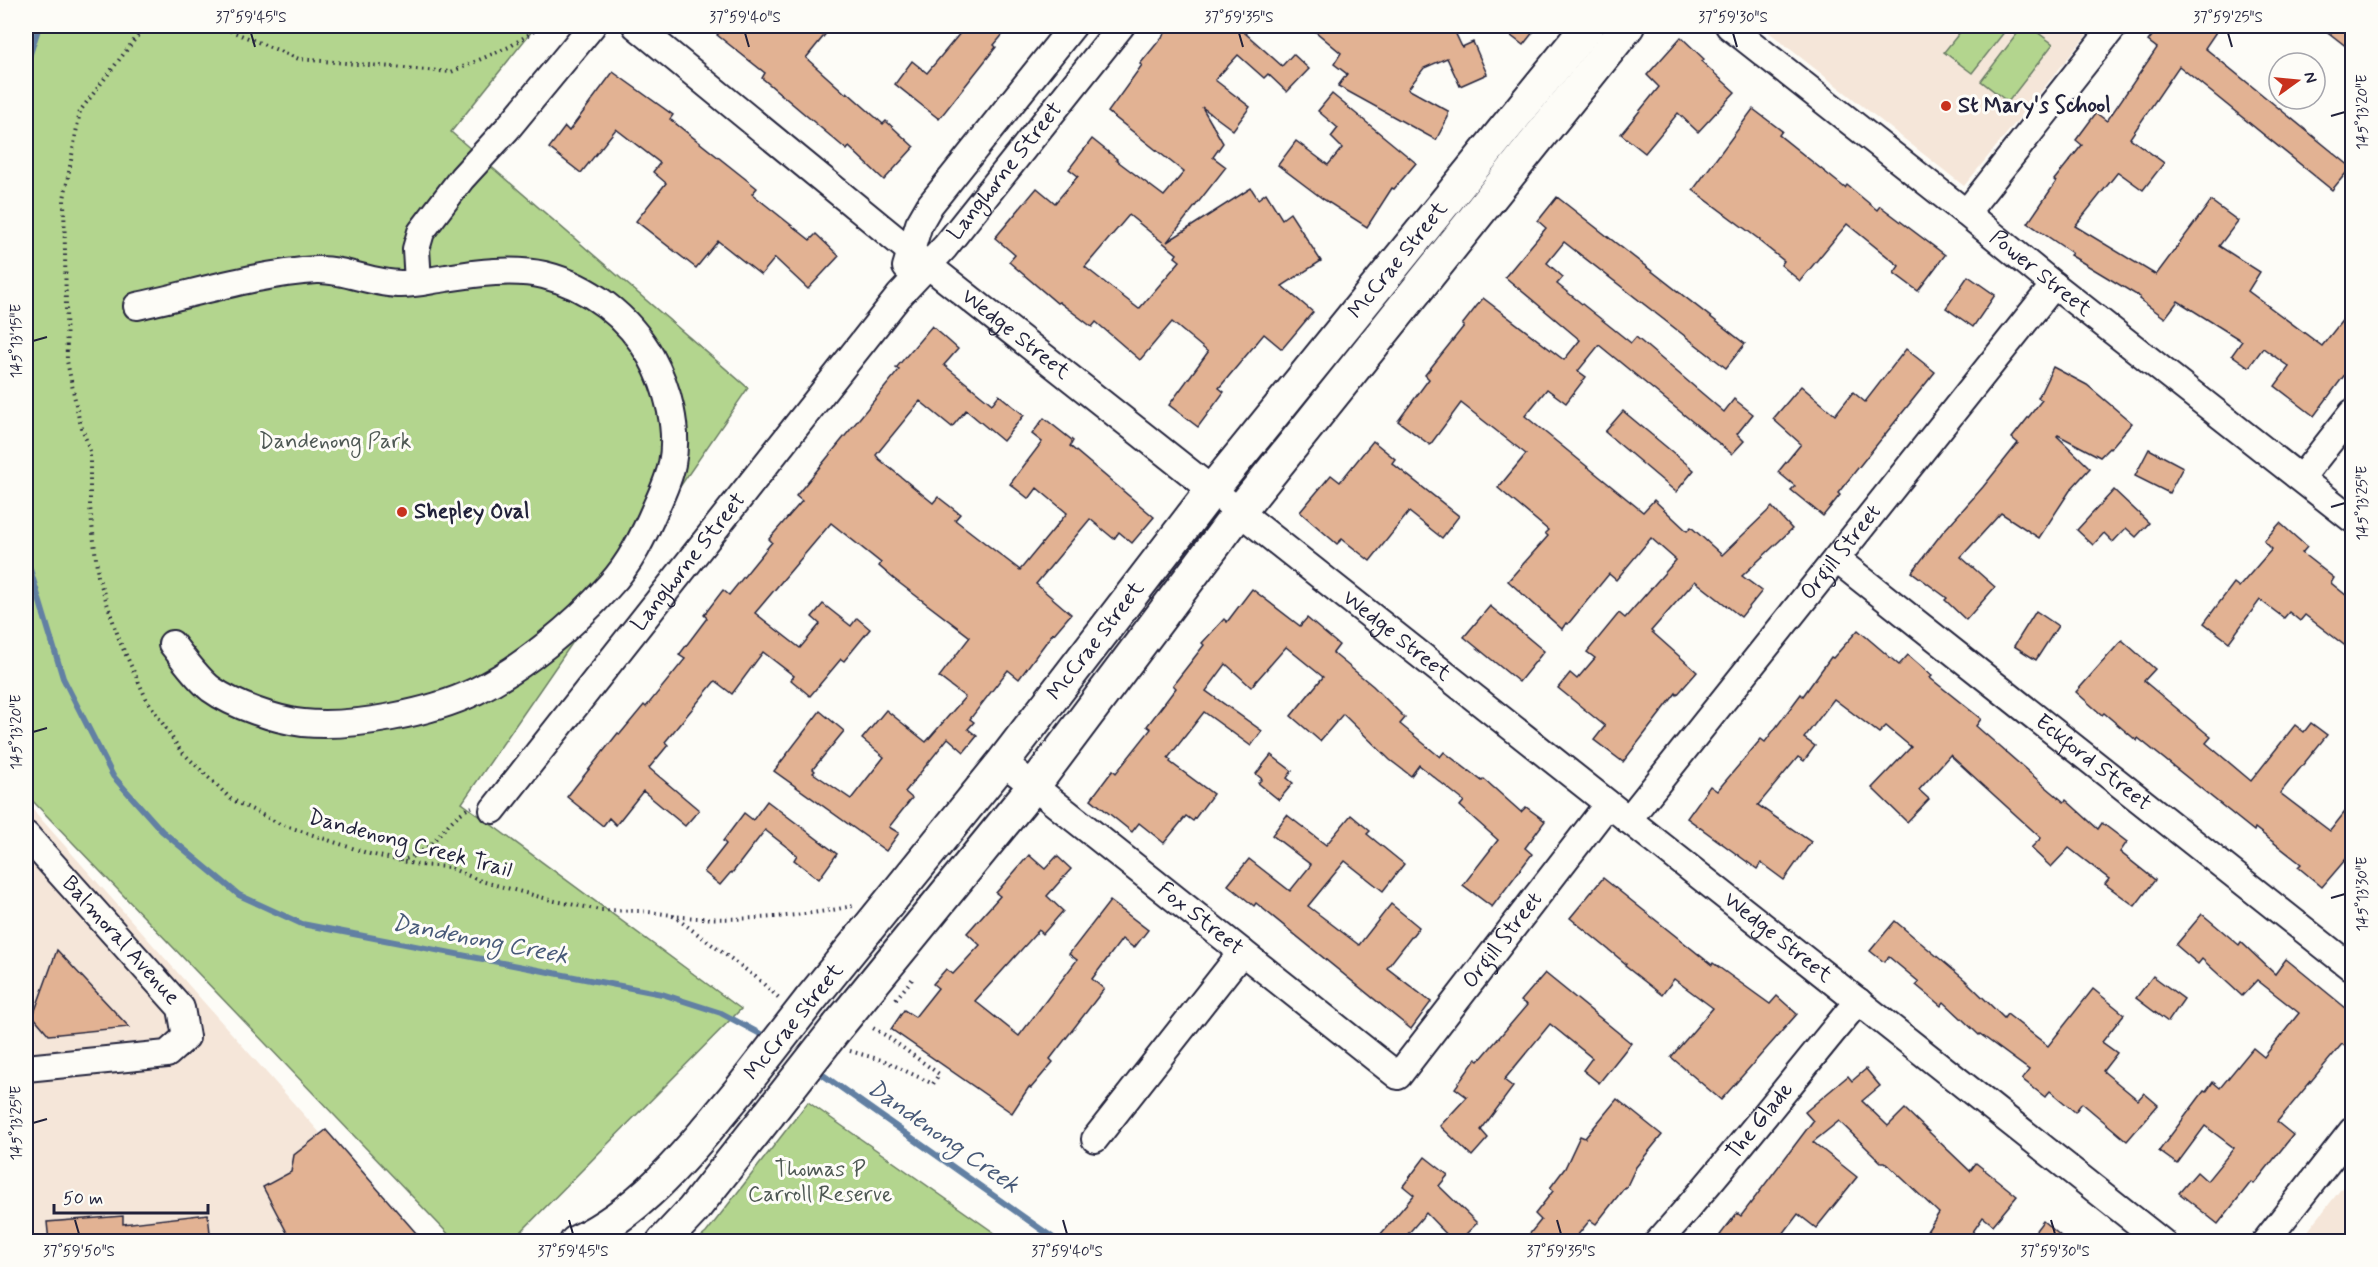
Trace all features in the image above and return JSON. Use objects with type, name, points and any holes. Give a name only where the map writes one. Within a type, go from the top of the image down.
[{"type":"main road","name":"McCrae Street","points":[[580,1240],[629,1209],[664,1178],[740,1090],[796,1000],[1003,762],[1212,490],[1588,26]]},
{"type":"main road","name":"McCrae Street","points":[[663,1242],[687,1217],[769,1114],[850,1034],[1240,511],[1628,26]]},
{"type":"street","points":[[418,282],[415,267],[416,249],[421,232],[462,178],[507,129],[592,26]]},
{"type":"street","name":"Wedge Street","points":[[636,26],[919,258],[2162,1242]]},
{"type":"street","name":"Langhorne Street","points":[[919,258],[919,224],[930,206],[1073,26]]},
{"type":"street","name":"Langhorne Street","points":[[499,802],[885,314],[903,278],[919,258],[945,247],[1121,26]]},
{"type":"street","name":"Power Street","points":[[1730,26],[2352,519]]},
{"type":"street","points":[[1966,213],[2114,26]]},
{"type":"street","points":[[137,306],[311,270],[334,271],[379,282],[400,284],[491,272],[544,275],[592,296],[613,310],[632,328],[658,370],[671,412],[674,441],[672,466],[649,523],[628,562],[610,586],[526,661],[477,691],[444,705],[392,716],[351,723],[303,723],[266,715],[212,690],[172,644]]},
{"type":"street","name":"Orgill Street","points":[[1628,820],[2054,285]]},
{"type":"street","points":[[2301,478],[2352,413]]},
{"type":"street","name":"Eckford Street","points":[[1836,559],[2352,968]]},
{"type":"street","name":"Fox Street","points":[[1003,762],[1398,1076]]},
{"type":"street","name":"Orgill Street","points":[[1398,1076],[1608,804]]},
{"type":"street","name":"Balmoral Avenue","points":[[26,835],[181,1008],[186,1037],[167,1054],[26,1068]]},
{"type":"street","points":[[1095,1139],[1242,952]]},
{"type":"street","name":"The Glade","points":[[1658,1242],[1705,1189],[1857,1001]]},
{"type":"street","points":[[2265,1242],[2352,1131]]},
{"type":"path","name":"Dandenong Creek Trail","points":[[145,26],[80,111],[64,198],[67,361],[79,419],[90,451],[90,507],[98,576],[120,642],[146,698],[180,750],[231,799],[280,824],[394,861],[448,867],[482,880],[579,906],[698,918],[804,915],[855,905]]},
{"type":"path","points":[[219,26],[299,58],[451,72],[509,47],[542,26]]},
{"type":"path","points":[[394,861],[411,857],[429,846],[462,811],[499,802]]},
{"type":"path","points":[[672,915],[757,978],[796,1000]]},
{"type":"path","points":[[850,1034],[885,1035],[939,1074],[933,1084],[885,1061],[850,1034]]},
{"type":"shaded area","name":"St Mary's School","points":[[1761,26],[2094,26],[1964,186]]},
{"type":"shaded area","points":[[26,802],[416,1241],[26,1241]]},
{"type":"shaded area","points":[[2352,1175],[2352,1241],[2300,1241]]},
{"type":"green space","name":"Dandenong Park","points":[[26,26],[536,26],[451,132],[748,388],[462,803],[741,1009],[512,1241],[455,1241],[26,794]]},
{"type":"green space","points":[[1965,26],[2009,26],[1972,73],[1944,52]]},
{"type":"green space","points":[[2023,26],[2029,26],[2053,44],[2008,102],[1981,81]]},
{"type":"green space","name":"Thomas P Carroll Reserve","points":[[808,1102],[1006,1241],[696,1241],[706,1233]]},
{"type":"building","points":[[725,26],[832,26],[806,58],[846,94],[847,92],[883,124],[886,121],[914,147],[884,180],[849,147],[847,150],[762,78],[765,73],[717,35]]},
{"type":"building","points":[[966,26],[1010,26],[939,119],[895,84],[912,61],[927,73]]},
{"type":"building","points":[[1171,26],[1237,26],[1282,66],[1293,54],[1309,69],[1287,92],[1268,74],[1264,78],[1238,55],[1215,80],[1250,107],[1233,130],[1202,107],[1223,143],[1213,157],[1226,167],[1167,242],[1251,188],[1258,199],[1266,193],[1282,219],[1290,213],[1321,261],[1282,286],[1313,312],[1282,349],[1264,334],[1219,388],[1224,392],[1198,427],[1169,405],[1208,352],[1172,322],[1140,360],[1096,322],[1092,327],[1059,302],[1057,303],[1009,262],[1015,255],[995,238],[1037,188],[1055,203],[1078,176],[1069,169],[1092,139],[1164,196],[1184,172],[1108,112],[1142,65],[1140,64]],"holes":[[[1129,215],[1177,254],[1175,257],[1180,261],[1139,309],[1085,267]]]},
{"type":"building","points":[[1309,26],[1440,26],[1443,32],[1453,28],[1462,47],[1473,42],[1487,74],[1460,86],[1447,58],[1424,68],[1408,89],[1448,111],[1448,117],[1436,140],[1338,86],[1347,74],[1334,64],[1341,53]]},
{"type":"building","points":[[1498,26],[1538,26],[1523,45]]},
{"type":"building","points":[[2160,26],[2220,26],[2205,48],[2267,99],[2267,111],[2282,111],[2351,167],[2332,190],[2179,66],[2130,138],[2164,163],[2143,190],[2118,172],[2075,226],[2156,275],[2211,201],[2238,221],[2219,246],[2260,272],[2248,291],[2322,346],[2352,308],[2352,365],[2314,416],[2275,386],[2289,367],[2263,348],[2249,367],[2232,355],[2242,341],[2178,301],[2165,318],[2139,299],[2140,297],[2070,255],[2072,253],[2028,223],[2056,182],[2054,180],[2082,145],[2076,140],[2096,113],[2107,121],[2157,48],[2148,41]]},
{"type":"building","points":[[2320,26],[2352,26],[2352,51]]},
{"type":"building","points":[[1681,37],[1704,59],[1702,62],[1735,92],[1698,132],[1678,113],[1645,153],[1621,134],[1659,87],[1647,75]]},
{"type":"building","points":[[613,72],[673,115],[670,119],[757,188],[752,194],[810,240],[816,234],[839,256],[808,289],[775,258],[761,275],[718,241],[696,268],[636,221],[666,183],[653,172],[660,163],[616,129],[581,173],[549,148],[565,127],[569,131]]},
{"type":"building","points":[[1332,94],[1416,163],[1394,189],[1392,188],[1367,227],[1323,199],[1278,165],[1296,141],[1328,165],[1342,148],[1331,137],[1338,128],[1318,111]]},
{"type":"building","points":[[1753,109],[1782,131],[1779,135],[1845,188],[1847,185],[1877,210],[1880,206],[1945,255],[1918,291],[1894,273],[1899,266],[1847,224],[1800,281],[1781,265],[1784,261],[1760,240],[1693,190]]},
{"type":"building","points":[[1557,197],[1745,344],[1726,368],[1564,242],[1547,263],[1563,277],[1557,284],[1631,343],[1636,337],[1724,412],[1734,399],[1753,414],[1737,434],[1744,441],[1732,454],[1599,345],[1578,371],[1586,377],[1566,403],[1547,389],[1525,416],[1643,512],[1654,500],[1687,531],[1691,527],[1722,555],[1772,507],[1792,529],[1742,576],[1762,591],[1741,617],[1695,581],[1651,631],[1697,672],[1677,695],[1676,693],[1623,762],[1594,740],[1605,726],[1558,688],[1570,673],[1577,679],[1595,658],[1587,652],[1619,613],[1625,618],[1676,560],[1651,538],[1616,580],[1609,574],[1562,629],[1508,581],[1548,536],[1545,533],[1548,530],[1498,488],[1526,454],[1461,403],[1430,445],[1398,421],[1429,379],[1425,375],[1483,298],[1564,360],[1580,340],[1505,277],[1546,228],[1538,221]]},
{"type":"building","points":[[1968,276],[1995,295],[1973,327],[1946,308]]},
{"type":"building","points":[[932,326],[958,349],[944,365],[992,404],[999,395],[1024,415],[1003,441],[966,410],[952,427],[920,401],[876,455],[879,459],[933,503],[938,497],[960,514],[955,520],[1020,570],[1067,513],[1037,488],[1029,499],[1010,484],[1042,442],[1032,434],[1044,418],[1073,441],[1070,446],[1154,517],[1132,543],[1119,532],[1114,539],[1090,519],[1036,584],[1071,614],[1053,633],[1019,679],[1008,670],[970,719],[974,722],[968,729],[977,736],[964,752],[948,738],[905,792],[912,798],[889,827],[899,833],[886,851],[774,771],[820,711],[844,731],[813,769],[815,771],[813,773],[851,799],[884,757],[862,739],[886,710],[926,742],[965,697],[939,677],[970,637],[894,579],[879,566],[881,563],[831,523],[755,613],[800,648],[820,624],[812,617],[823,604],[851,626],[857,618],[870,629],[844,661],[841,659],[810,696],[791,680],[794,676],[763,652],[732,694],[715,681],[665,742],[668,745],[649,768],[699,810],[685,826],[643,791],[616,825],[609,818],[603,826],[567,797],[618,733],[620,734],[644,705],[646,707],[685,659],[679,655],[707,618],[704,615],[723,590],[729,595],[772,542],[769,539],[802,501],[796,496],[899,370],[896,368]]},
{"type":"building","points":[[1906,349],[1935,372],[1838,493],[1840,495],[1823,516],[1791,490],[1795,486],[1778,472],[1801,444],[1773,419],[1801,386],[1835,415],[1853,392],[1865,402]]},
{"type":"building","points":[[2053,367],[2087,385],[2132,423],[2100,457],[2057,436],[2090,468],[2071,489],[2039,538],[2001,513],[1961,557],[1995,587],[1966,620],[1945,600],[1947,598],[1912,572],[2018,443],[2012,438],[2042,400],[2038,398]]},
{"type":"building","points":[[1623,411],[1694,470],[1676,492],[1605,432]]},
{"type":"building","points":[[1373,441],[1395,459],[1392,463],[1459,516],[1442,538],[1409,512],[1370,561],[1342,539],[1337,544],[1300,512],[1331,475],[1340,482]]},
{"type":"building","points":[[2149,449],[2183,467],[2169,493],[2135,476]]},
{"type":"building","points":[[2114,490],[2149,523],[2136,537],[2126,528],[2113,542],[2104,533],[2093,545],[2077,530]]},
{"type":"building","points":[[2280,523],[2307,547],[2302,553],[2334,578],[2331,583],[2352,600],[2352,651],[2305,615],[2300,621],[2289,612],[2284,618],[2260,600],[2229,642],[2204,623],[2234,583],[2239,587],[2272,549],[2264,541]]},
{"type":"building","points":[[1252,589],[1300,626],[1307,618],[1339,645],[1333,653],[1373,686],[1405,718],[1400,724],[1440,757],[1444,752],[1482,781],[1484,779],[1521,812],[1526,807],[1545,821],[1525,848],[1532,854],[1492,907],[1463,885],[1498,840],[1460,806],[1464,801],[1419,765],[1411,776],[1390,760],[1343,714],[1320,741],[1291,716],[1323,677],[1286,647],[1251,687],[1226,664],[1206,691],[1262,731],[1251,746],[1204,712],[1168,758],[1170,762],[1213,794],[1193,821],[1186,816],[1164,843],[1139,823],[1132,832],[1091,799],[1113,770],[1116,773],[1151,729],[1147,726],[1176,688],[1173,685],[1204,645],[1202,643],[1224,619],[1227,622]]},
{"type":"building","points":[[1490,606],[1544,651],[1519,682],[1464,637]]},
{"type":"building","points":[[2036,611],[2058,626],[2036,660],[2014,646]]},
{"type":"building","points":[[1858,630],[1899,665],[1908,655],[1932,676],[1930,678],[1981,719],[1976,726],[2039,781],[2064,802],[2066,800],[2098,829],[2102,823],[2127,842],[2120,852],[2155,880],[2135,906],[2105,884],[2109,879],[2069,848],[2051,867],[2031,848],[2041,838],[1950,755],[1919,790],[1929,799],[1907,822],[1872,788],[1911,747],[1886,726],[1879,733],[1834,699],[1804,738],[1815,746],[1804,761],[1798,757],[1758,805],[1811,842],[1784,880],[1761,863],[1757,869],[1687,818],[1710,786],[1717,791],[1761,739],[1765,742],[1801,694],[1803,696],[1831,657],[1833,658]]},
{"type":"building","points":[[2122,640],[2155,669],[2144,681],[2211,737],[2206,743],[2251,781],[2295,725],[2304,732],[2311,723],[2327,735],[2280,793],[2330,831],[2352,803],[2352,852],[2322,887],[2298,867],[2301,864],[2255,828],[2254,831],[2138,738],[2137,741],[2104,713],[2102,715],[2076,692]]},
{"type":"building","points":[[1271,755],[1292,771],[1287,778],[1293,783],[1279,800],[1258,783],[1262,779],[1256,774]]},
{"type":"building","points":[[767,801],[837,854],[819,879],[794,860],[797,855],[765,830],[720,885],[704,872],[726,844],[723,841],[744,813],[753,820]]},
{"type":"building","points":[[1287,815],[1326,845],[1351,815],[1370,831],[1367,834],[1404,864],[1383,891],[1345,861],[1308,906],[1359,945],[1391,904],[1419,927],[1387,968],[1431,1002],[1411,1029],[1256,903],[1254,906],[1228,885],[1249,859],[1290,891],[1311,865],[1272,835]]},
{"type":"building","points":[[1029,855],[1045,869],[1057,856],[1071,869],[1047,896],[1063,911],[1043,934],[1039,930],[975,1001],[1019,1036],[1077,960],[1069,954],[1110,901],[1148,930],[1134,948],[1122,939],[1092,979],[1104,989],[1050,1059],[1053,1062],[1031,1088],[1029,1087],[1012,1113],[891,1029],[904,1010],[915,1017],[938,988],[933,984],[946,969],[953,974],[980,945],[967,933],[1000,896],[996,893]]},
{"type":"building","points":[[1603,878],[1712,965],[1713,963],[1770,1004],[1777,996],[1797,1014],[1721,1100],[1671,1057],[1713,1008],[1674,979],[1662,995],[1570,918]]},
{"type":"building","points":[[2202,914],[2239,945],[2241,942],[2275,974],[2286,959],[2352,1013],[2352,1052],[2342,1044],[2277,1122],[2293,1135],[2254,1184],[2251,1182],[2218,1224],[2179,1193],[2197,1172],[2207,1181],[2234,1148],[2205,1126],[2177,1164],[2159,1151],[2213,1082],[2220,1088],[2253,1048],[2264,1057],[2299,1013],[2257,980],[2242,996],[2202,959],[2198,964],[2176,945]]},
{"type":"building","points":[[1895,921],[1965,980],[2004,1018],[2007,1014],[2048,1046],[2093,989],[2124,1014],[2102,1042],[2117,1053],[2103,1071],[2138,1100],[2144,1093],[2158,1105],[2127,1141],[2082,1103],[2075,1112],[2050,1091],[2045,1097],[2022,1079],[2029,1070],[1979,1035],[1944,1002],[1941,1006],[1916,985],[1919,982],[1889,957],[1884,962],[1870,951]]},
{"type":"building","points":[[57,950],[129,1027],[49,1035],[33,1016]]},
{"type":"building","points":[[1545,973],[1631,1043],[1599,1083],[1583,1070],[1592,1058],[1550,1024],[1504,1080],[1513,1087],[1481,1130],[1488,1138],[1472,1156],[1440,1126],[1467,1097],[1455,1088],[1476,1059],[1479,1061],[1527,1005],[1521,1001]]},
{"type":"building","points":[[2153,976],[2184,999],[2168,1022],[2136,998]]},
{"type":"building","points":[[1866,1069],[1880,1086],[1862,1101],[1888,1126],[1905,1109],[1970,1171],[1976,1163],[2017,1196],[1993,1225],[1983,1217],[1966,1242],[1920,1242],[1939,1213],[1839,1121],[1813,1142],[1857,1177],[1816,1228],[1798,1214],[1777,1242],[1729,1242],[1720,1235],[1737,1213],[1741,1216],[1813,1121],[1805,1112],[1848,1076],[1852,1081]]},
{"type":"building","points":[[1617,1099],[1662,1135],[1636,1167],[1626,1188],[1596,1224],[1590,1220],[1572,1242],[1523,1242],[1541,1220],[1535,1214],[1553,1191],[1550,1188],[1565,1168],[1580,1136],[1585,1138]]},
{"type":"building","points":[[326,1130],[424,1242],[292,1242],[263,1187],[291,1172],[294,1155]]},
{"type":"building","points":[[1425,1157],[1448,1175],[1439,1186],[1477,1223],[1458,1242],[1454,1242],[1426,1213],[1401,1242],[1374,1242],[1414,1195],[1403,1186]]},
{"type":"building","points":[[208,1214],[211,1242],[49,1242],[47,1222],[123,1216],[123,1224]]},
{"type":"building","points":[[2043,1221],[2068,1242],[2027,1242]]},
{"type":"waterway","name":"Dandenong Creek","points":[[26,66],[39,26]]},
{"type":"waterway","name":"Dandenong Creek","points":[[26,556],[63,678],[113,776],[162,831],[239,895],[302,924],[662,994],[721,1013],[770,1039]]},
{"type":"waterway","name":"Dandenong Creek","points":[[816,1070],[1059,1242]]},
{"type":"place","name":"St Mary's School","points":[[1946,106]]},
{"type":"place","name":"Shepley Oval","points":[[402,512]]}]
